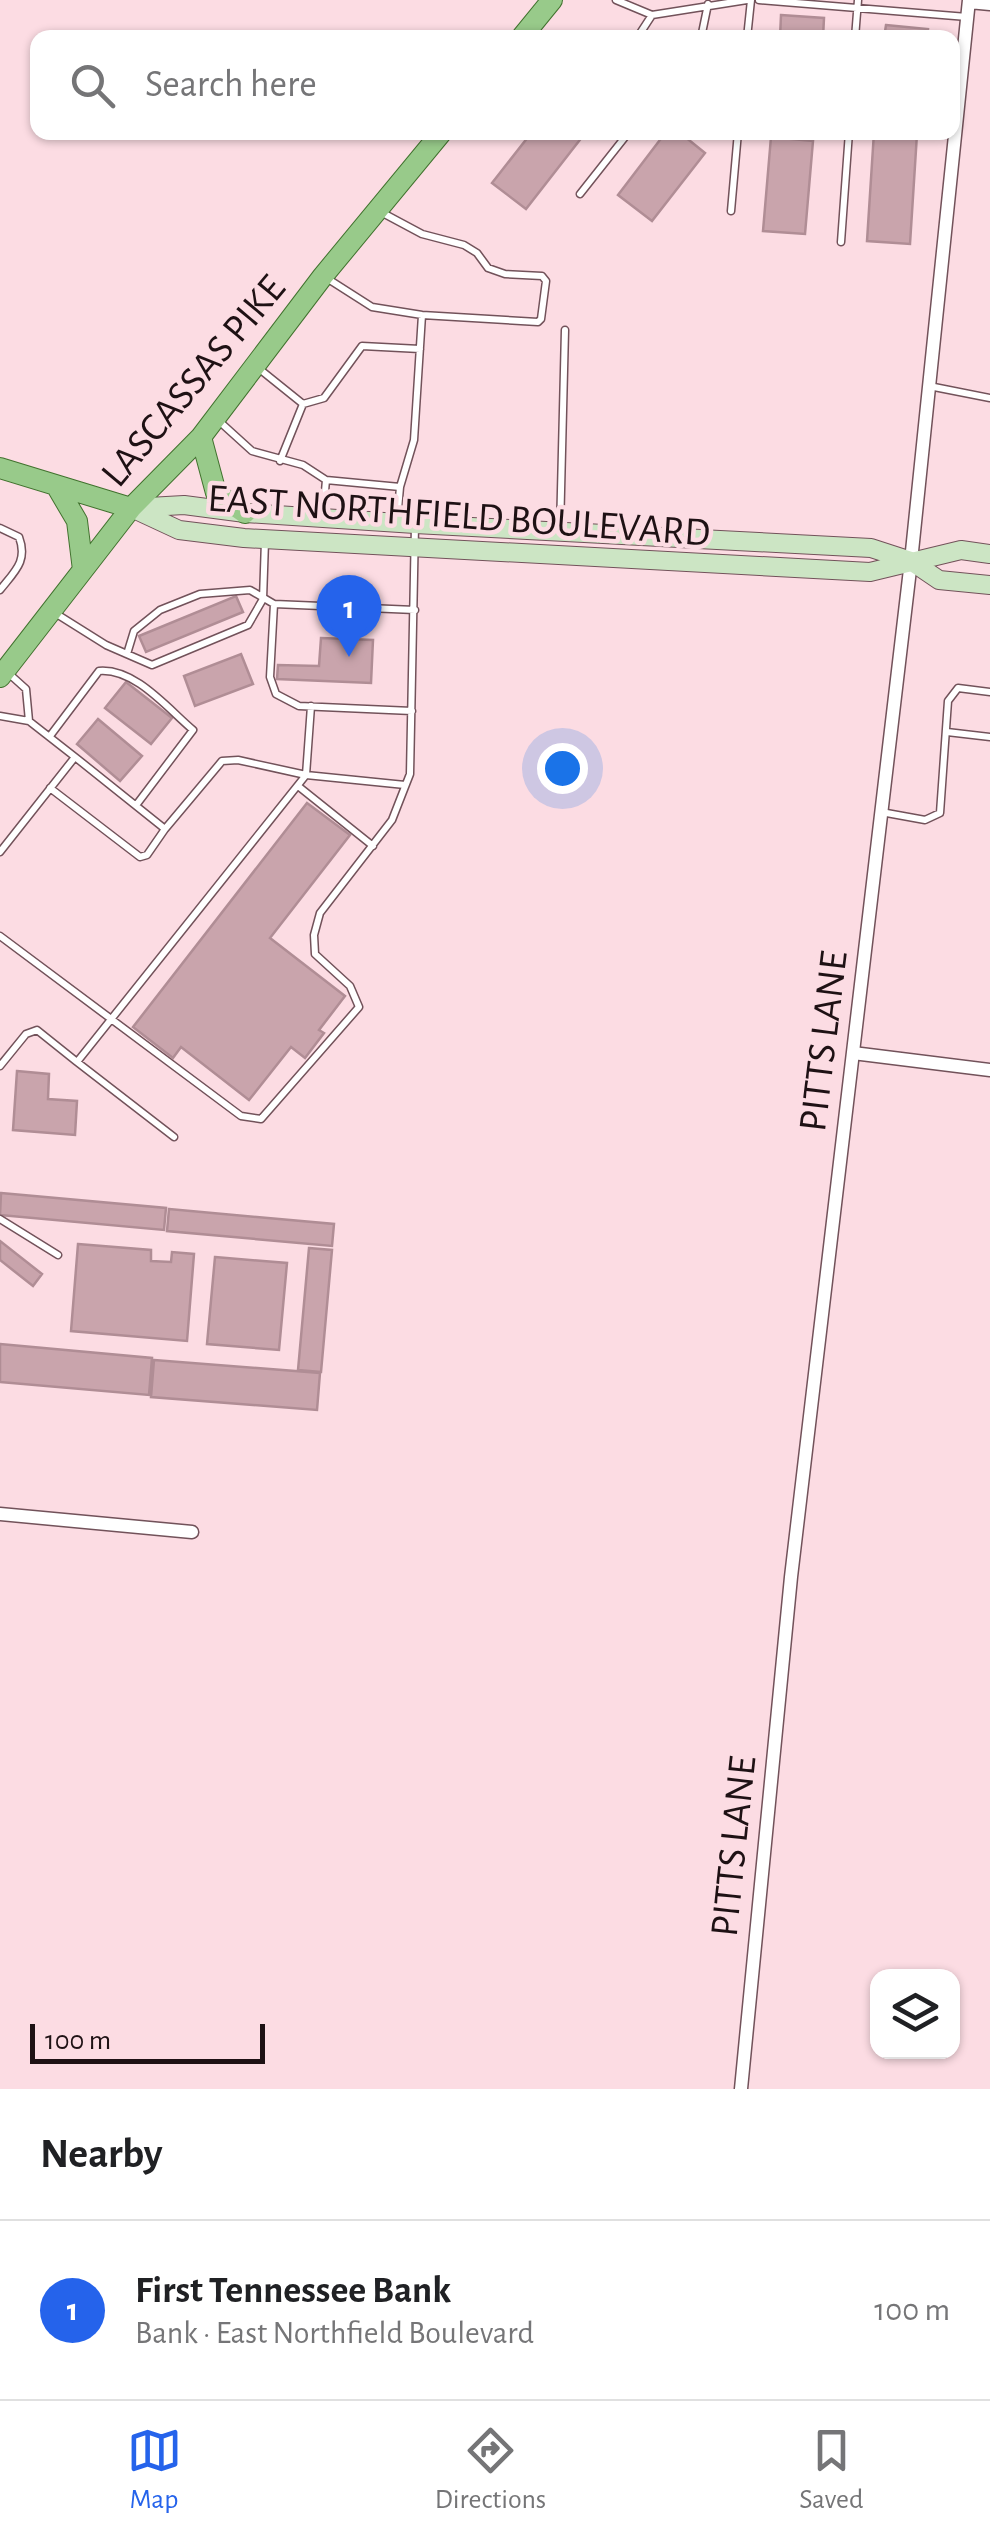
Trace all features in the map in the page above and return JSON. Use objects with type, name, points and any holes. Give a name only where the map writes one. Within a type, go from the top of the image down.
[{"type":"main road","points":[[528,30],[552,0]]},
{"type":"main road","name":"LASCASSAS PIKE","points":[[2,672],[130,508],[216,418],[323,276],[435,140]]},
{"type":"main road","points":[[201,436],[216,493],[245,513]]},
{"type":"main road","points":[[0,468],[130,508]]},
{"type":"main road","points":[[57,487],[77,521],[83,570]]},
{"type":"main road","name":"EAST NORTHFIELD BOULEVARD","points":[[130,508],[184,506],[406,524],[871,548],[911,561],[939,580],[990,586]]},
{"type":"main road","name":"EAST NORTHFIELD BOULEVARD","points":[[130,508],[179,530],[265,540],[663,562],[870,572],[961,550],[990,554]]},
{"type":"main road","points":[[663,562],[664,538]]},
{"type":"street","points":[[969,1],[990,4]]},
{"type":"street","name":"PITTS LANE","points":[[960,93],[969,1]]},
{"type":"street","name":"PITTS LANE","points":[[741,2089],[791,1577],[911,561],[955,140]]},
{"type":"street","points":[[853,1054],[990,1070]]},
{"type":"street","points":[[0,1514],[192,1532]]},
{"type":"lane","points":[[616,0],[652,15],[748,0],[747,30]]},
{"type":"lane","points":[[759,0],[858,3],[968,17]]},
{"type":"lane","points":[[856,30],[858,3]]},
{"type":"lane","points":[[703,30],[708,4]]},
{"type":"lane","points":[[642,30],[652,15]]},
{"type":"lane","points":[[580,194],[623,140]]},
{"type":"lane","points":[[731,212],[737,140]]},
{"type":"lane","points":[[841,242],[848,140]]},
{"type":"lane","points":[[323,276],[372,307],[422,315],[542,320],[546,281],[542,276],[505,274],[488,268],[464,245],[422,234],[378,210]]},
{"type":"lane","points":[[0,936],[241,1116],[261,1118],[359,1007],[350,986],[316,954],[314,935],[320,913],[392,820],[410,774],[415,548],[406,524],[400,486],[414,440],[422,315]]},
{"type":"lane","points":[[560,532],[566,330]]},
{"type":"lane","points":[[303,404],[324,398],[362,346],[420,349]]},
{"type":"lane","points":[[255,366],[303,404]]},
{"type":"lane","points":[[929,386],[990,398]]},
{"type":"lane","points":[[280,461],[303,404]]},
{"type":"lane","points":[[216,418],[252,451],[303,465],[326,480],[400,486]]},
{"type":"lane","points":[[323,518],[326,480]]},
{"type":"lane","points":[[0,528],[18,538],[24,551],[23,561],[0,590]]},
{"type":"lane","points":[[53,611],[106,645],[152,665],[248,624],[262,599],[265,540]]},
{"type":"lane","points":[[127,654],[134,631],[160,610],[200,594],[250,590],[274,604],[415,610]]},
{"type":"lane","points":[[274,604],[270,677],[276,694],[299,706],[412,711]]},
{"type":"lane","points":[[50,736],[99,671],[114,670],[130,676],[193,730],[137,804]]},
{"type":"lane","points":[[2,672],[26,689],[29,721]]},
{"type":"lane","points":[[881,812],[925,820],[940,813],[948,700],[958,688],[990,692]]},
{"type":"lane","points":[[77,1062],[306,775],[311,706]]},
{"type":"lane","points":[[0,716],[29,721],[165,829]]},
{"type":"lane","points":[[947,732],[990,737]]},
{"type":"lane","points":[[0,852],[75,757]]},
{"type":"lane","points":[[50,788],[140,856],[147,855],[222,761],[238,760],[306,775],[405,785]]},
{"type":"lane","points":[[298,786],[373,846]]},
{"type":"lane","points":[[0,1066],[26,1034],[37,1030],[174,1136]]},
{"type":"lane","points":[[0,1218],[58,1255]]},
{"type":"building","points":[[781,15],[824,18],[823,30],[780,30]]},
{"type":"building","points":[[886,25],[928,29],[928,30],[885,30]]},
{"type":"building","points":[[526,140],[580,140],[526,209],[492,183]]},
{"type":"building","points":[[660,140],[689,140],[705,153],[652,221],[618,195]]},
{"type":"building","points":[[771,140],[813,141],[805,234],[763,231]]},
{"type":"building","points":[[873,140],[917,140],[910,244],[867,241]]},
{"type":"building","points":[[236,596],[243,612],[146,652],[139,636]]},
{"type":"building","points":[[321,638],[373,640],[371,683],[277,679],[278,665],[319,666]]},
{"type":"building","points":[[241,654],[253,684],[195,706],[184,676]]},
{"type":"building","points":[[126,682],[172,718],[151,744],[105,708]]},
{"type":"building","points":[[98,719],[142,756],[120,781],[77,744]]},
{"type":"building","points":[[307,803],[350,835],[270,938],[345,996],[319,1030],[324,1033],[305,1058],[291,1047],[249,1100],[181,1047],[173,1058],[133,1027]]},
{"type":"building","points":[[17,1071],[49,1074],[48,1099],[77,1101],[75,1135],[13,1130]]},
{"type":"building","points":[[1,1193],[166,1208],[164,1230],[0,1215]]},
{"type":"building","points":[[169,1209],[334,1224],[332,1246],[167,1231]]},
{"type":"building","points":[[0,1241],[42,1274],[33,1286],[0,1260]]},
{"type":"building","points":[[78,1244],[151,1250],[151,1261],[171,1262],[172,1252],[194,1254],[187,1341],[71,1331]]},
{"type":"building","points":[[309,1248],[332,1250],[321,1372],[298,1370]]},
{"type":"building","points":[[215,1257],[287,1263],[279,1350],[207,1344]]},
{"type":"building","points":[[0,1344],[152,1358],[149,1395],[0,1382]]},
{"type":"building","points":[[154,1360],[320,1373],[317,1410],[151,1397]]},
{"type":"place","name":"First Tennessee Bank","points":[[349,657]]}]
